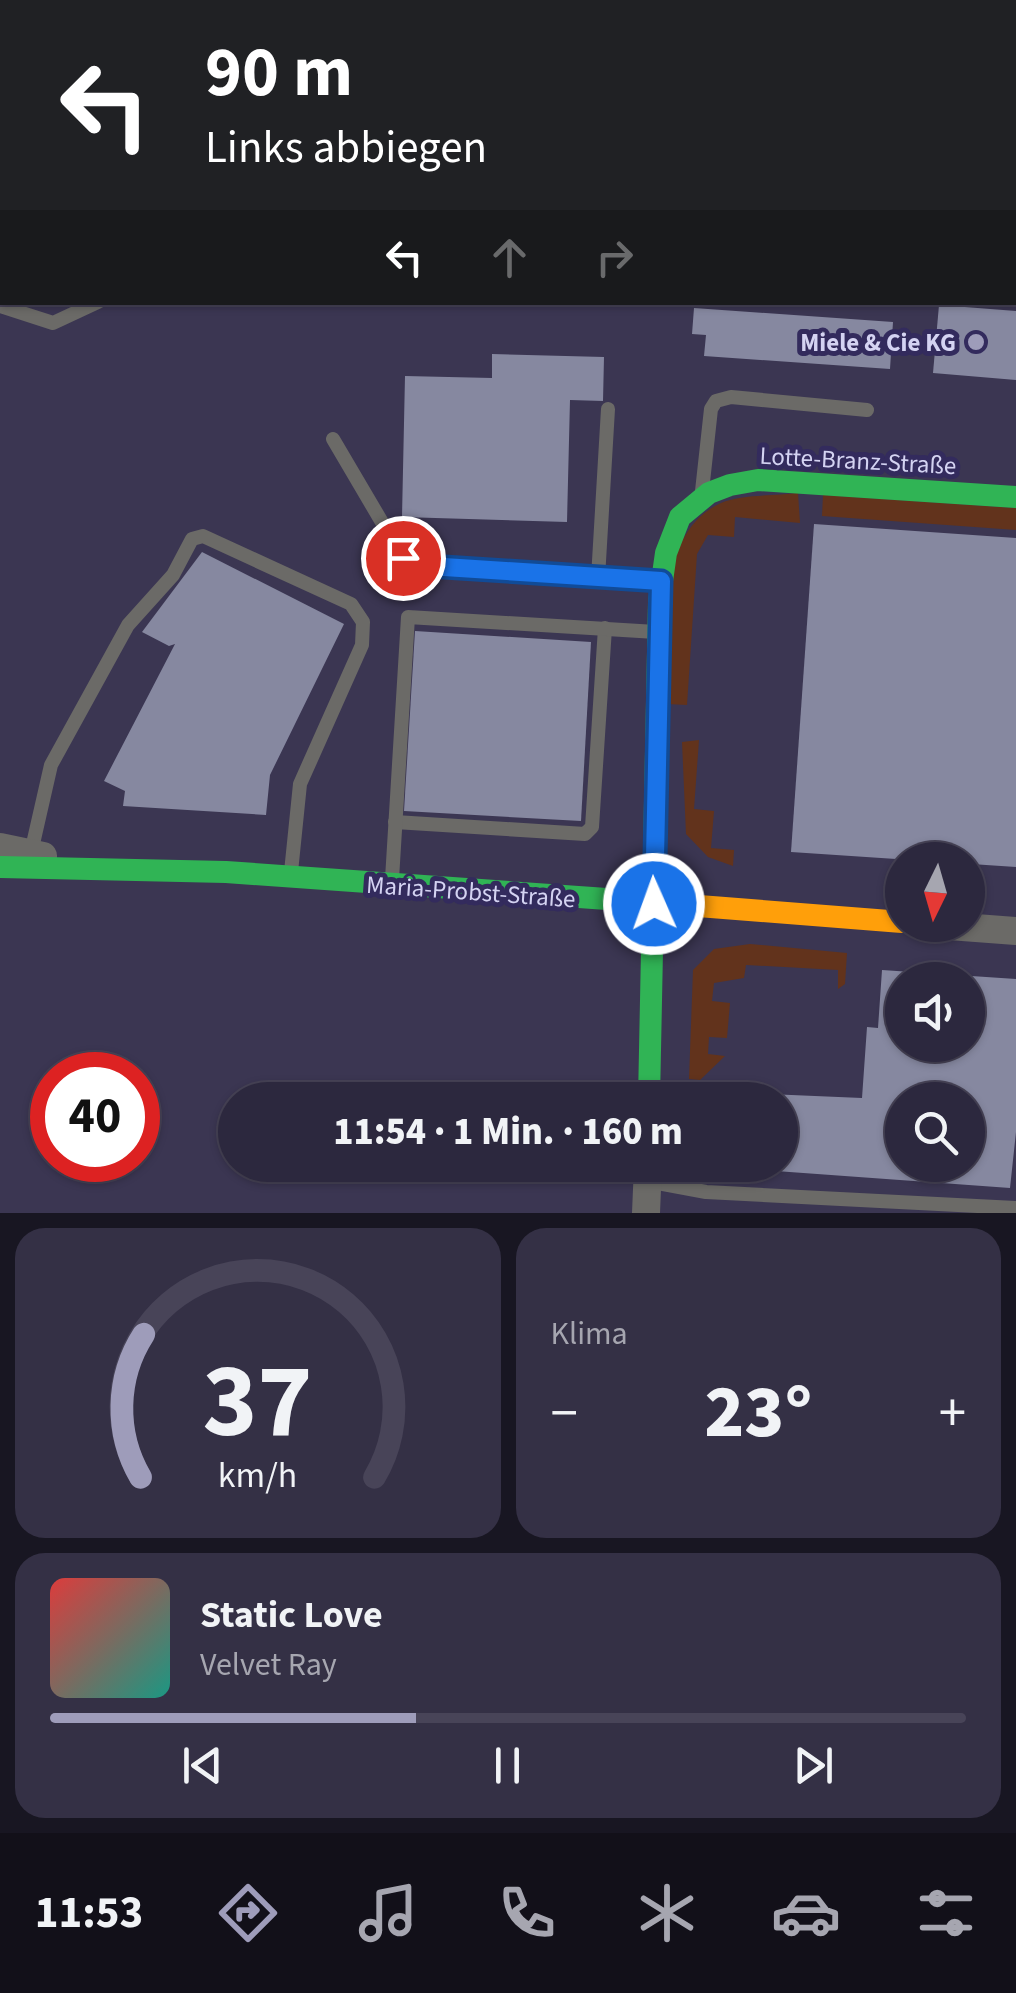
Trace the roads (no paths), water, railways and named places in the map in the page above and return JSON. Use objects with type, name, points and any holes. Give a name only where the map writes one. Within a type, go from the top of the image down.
[{"type":"street","name":"Lotte-Branz-Straße","points":[[702,496],[731,484],[758,480],[1016,498]]},
{"type":"street","points":[[649,1082],[664,545],[686,504],[702,496]]},
{"type":"street","name":"Maria-Probst-Straße","points":[[0,847],[30,860]]},
{"type":"street","name":"Maria-Probst-Straße","points":[[0,867],[30,860],[885,921]]},
{"type":"street","points":[[985,929],[1016,931]]},
{"type":"street","points":[[646,1213],[647,1182]]},
{"type":"lane","points":[[0,306],[53,322],[91,305]]},
{"type":"lane","points":[[702,496],[711,409],[716,401],[731,397],[867,410]]},
{"type":"lane","points":[[598,578],[608,409]]},
{"type":"lane","points":[[333,438],[403,558],[413,565],[661,581]]},
{"type":"lane","points":[[30,860],[51,765],[128,624],[173,575],[192,539],[202,536],[351,604],[363,622],[362,646],[300,784],[290,878]]},
{"type":"lane","points":[[392,885],[408,617],[659,632]]},
{"type":"lane","points":[[395,822],[585,834],[592,827],[605,628]]},
{"type":"lane","points":[[675,1182],[706,1192],[1016,1208]]},
{"type":"place","name":"Miele & Cie KG","points":[[976,342]]}]
